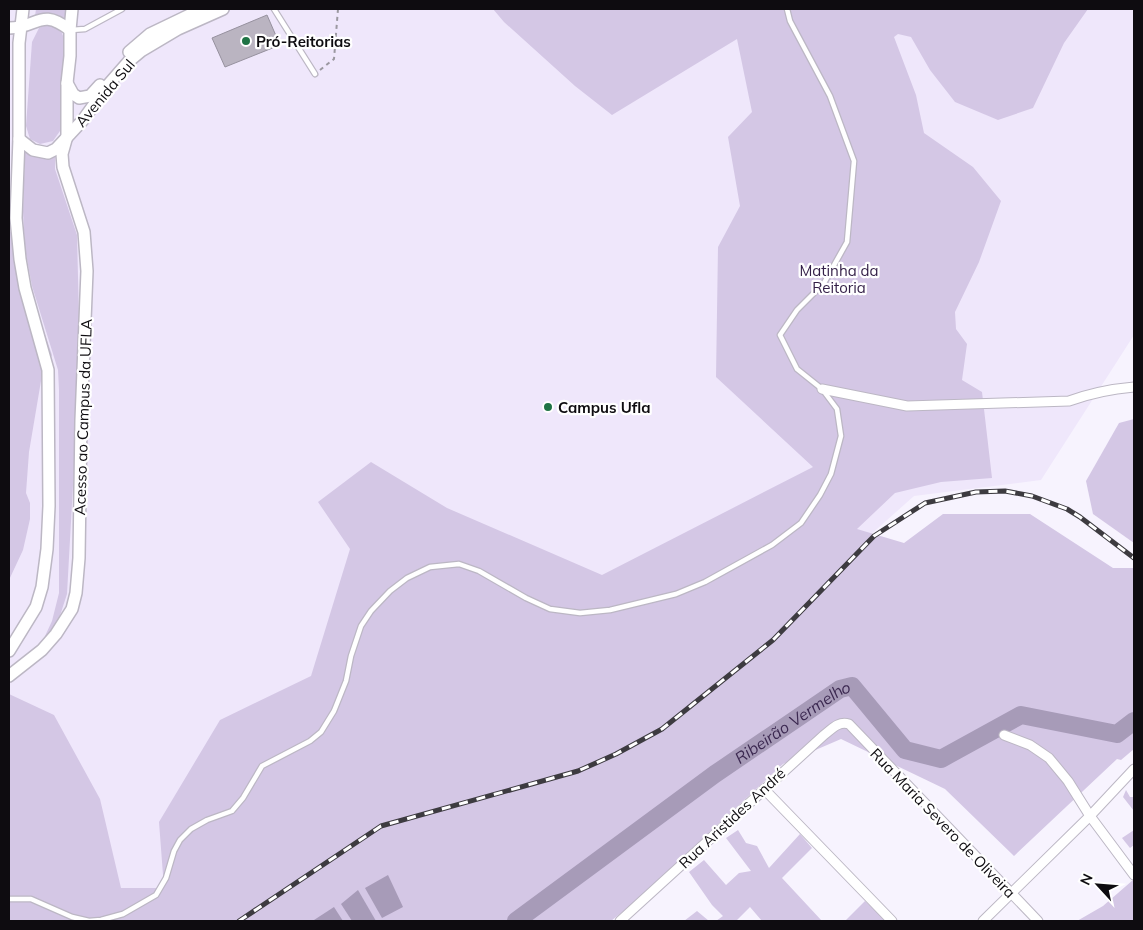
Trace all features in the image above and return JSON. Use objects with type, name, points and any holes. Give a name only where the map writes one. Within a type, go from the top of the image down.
[{"type":"street","name":"Acesso ao Campus da UFLA","points":[[9,651],[36,607],[42,587],[47,549],[49,506],[48,370],[25,288],[20,258],[13,182],[19,138],[14,43],[21,28],[23,9]]},
{"type":"street","name":"Acesso ao Campus da UFLA","points":[[9,676],[42,650],[56,634],[72,609],[76,593],[79,558],[81,420],[87,271],[84,232],[63,167],[62,154],[67,136],[67,83],[72,9]]},
{"type":"street","name":"Avenida Sul","points":[[67,83],[73,94],[79,98],[90,96],[113,69],[150,34],[202,9]]},
{"type":"street","name":"Avenida Sul","points":[[19,138],[33,150],[48,152],[56,149],[83,120],[108,85],[129,61],[141,51],[178,29],[223,9]]},
{"type":"street","points":[[9,28],[21,28],[37,20],[49,18],[59,21],[70,30]]},
{"type":"street","points":[[822,389],[906,406],[1069,401],[1109,389],[1134,387]]},
{"type":"street","name":"Rua Aristides André","points":[[620,921],[632,917],[764,788],[836,726],[840,723],[849,724]]},
{"type":"street","name":"Rua Maria Severo de Oliveira","points":[[849,724],[1038,921]]},
{"type":"street","points":[[1004,735],[1030,745],[1049,758],[1068,781],[1090,816],[1134,875]]},
{"type":"street","points":[[983,921],[1090,816],[1134,769]]},
{"type":"street","points":[[764,788],[892,921]]},
{"type":"lane","points":[[70,30],[85,29],[122,9]]},
{"type":"lane","points":[[274,9],[315,74]]},
{"type":"lane","points":[[9,899],[30,900],[72,917],[89,921],[102,920],[123,914],[156,895],[166,878],[177,846],[191,829],[207,820],[232,811],[243,798],[262,766],[310,741],[321,732],[334,711],[346,681],[351,656],[361,626],[371,611],[390,591],[407,578],[430,567],[460,564],[479,571],[526,598],[550,609],[580,613],[610,610],[676,594],[705,582],[772,545],[801,523],[820,495],[831,474],[841,436],[837,409],[822,389],[797,369],[780,335],[797,310],[824,284],[847,242],[854,161],[830,96],[790,21],[787,9]]},
{"type":"path","points":[[315,74],[334,59],[338,9]]},
{"type":"shaded area","name":"Campus Ufla","points":[[9,9],[1134,9],[1134,335],[1041,480],[914,496],[659,723],[516,818],[9,921]]},
{"type":"shaded area","points":[[388,875],[403,907],[382,918],[365,888]]},
{"type":"shaded area","points":[[358,890],[376,921],[352,921],[341,904]]},
{"type":"shaded area","points":[[334,907],[343,921],[314,920]]},
{"type":"green space","points":[[36,9],[68,9],[67,19],[51,14],[35,16]]},
{"type":"green space","name":"Matinha da Reitoria","points":[[493,9],[1088,9],[1064,43],[1033,108],[998,120],[955,102],[930,70],[911,37],[898,34],[894,37],[916,95],[924,133],[973,167],[1001,201],[979,262],[955,312],[956,329],[967,344],[962,380],[982,392],[992,478],[941,482],[895,493],[857,529],[904,543],[943,514],[1030,514],[1113,568],[1134,568],[1134,749],[1121,760],[1117,759],[1014,856],[945,789],[841,739],[783,764],[631,905],[611,921],[9,921],[9,694],[54,715],[100,799],[121,888],[164,888],[159,822],[220,720],[311,676],[350,549],[318,502],[371,462],[447,508],[602,575],[813,467],[716,377],[718,247],[740,206],[728,137],[752,112],[737,39],[612,115],[575,86],[504,22]]},
{"type":"green space","points":[[46,25],[60,28],[65,41],[62,128],[53,141],[40,144],[30,139],[26,126],[32,42],[39,28]]},
{"type":"green space","points":[[25,151],[44,158],[55,156],[55,169],[77,235],[80,359],[67,594],[57,625],[39,649],[52,621],[59,593],[59,390],[58,370],[32,286],[26,254],[21,264],[52,355],[42,375],[29,452],[26,493],[30,503],[30,519],[23,550],[9,580],[9,230],[25,247],[23,212]]},
{"type":"green space","points":[[1134,419],[1134,543],[1093,514],[1086,481],[1119,423]]},
{"type":"green space","points":[[1126,790],[1130,797],[1134,797],[1134,811],[1123,797]]},
{"type":"green space","points":[[738,830],[746,843],[757,846],[769,868],[800,834],[812,848],[782,878],[822,921],[762,921],[750,907],[736,921],[716,921],[723,916],[712,905],[689,872],[704,860],[726,885],[739,873],[751,871],[726,838]]},
{"type":"green space","points":[[1134,830],[1134,845],[1130,848],[1122,838]]},
{"type":"green space","points":[[1133,880],[1134,921],[1077,921],[1103,906]]},
{"type":"green space","points":[[865,901],[886,921],[845,921]]},
{"type":"green space","points":[[697,911],[709,921],[684,921]]},
{"type":"building","name":"Pró-Reitorias","points":[[267,15],[280,45],[225,67],[212,38]]},
{"type":"waterway","name":"Ribeirão Vermelho","points":[[516,921],[715,774],[840,689],[852,686],[905,750],[941,759],[1021,715],[1117,734],[1134,721]]},
{"type":"railway","points":[[239,921],[381,826],[578,771],[616,754],[662,729],[773,640],[874,536],[925,503],[976,492],[1005,491],[1032,496],[1067,509],[1134,558]]},
{"type":"place","name":"Pró-Reitorias","points":[[246,41]]},
{"type":"place","name":"Campus Ufla","points":[[548,407]]}]
